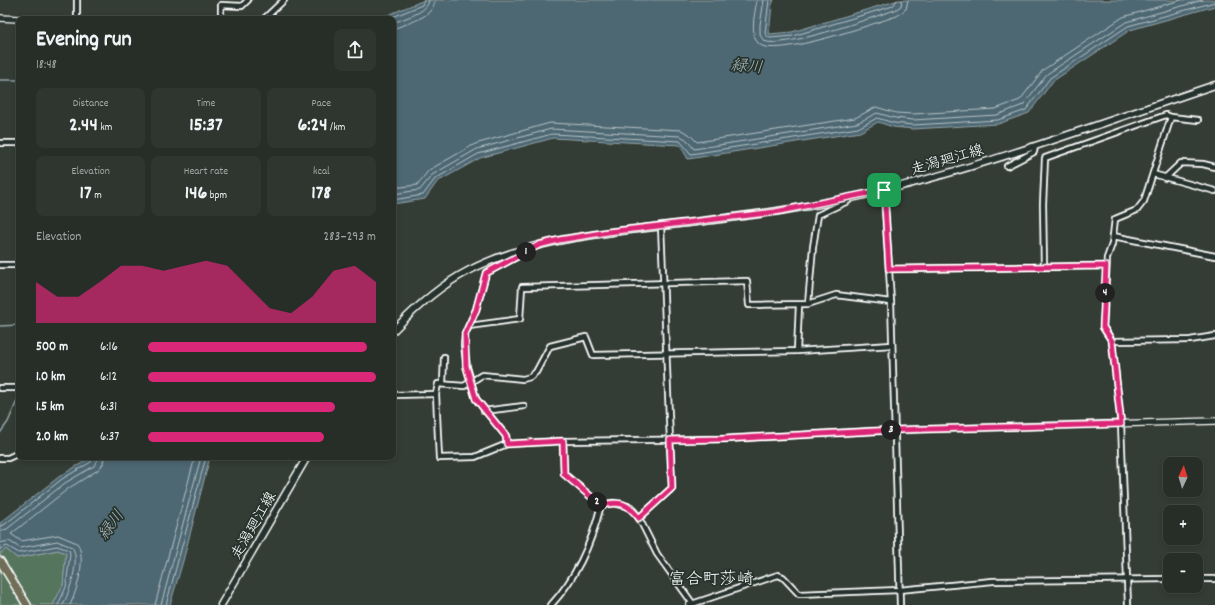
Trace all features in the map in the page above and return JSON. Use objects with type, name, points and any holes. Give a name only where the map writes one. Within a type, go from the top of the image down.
[{"type":"highway","points":[[0,561],[27,605]]},
{"type":"main road","name":"走潟廻江線","points":[[396,328],[429,297],[455,278],[504,255],[539,245],[585,235],[775,212],[884,190],[1035,146],[1215,85]]},
{"type":"main road","name":"走潟廻江線","points":[[221,605],[305,460]]},
{"type":"street","points":[[77,0],[77,16]]},
{"type":"street","points":[[220,16],[221,5],[242,6],[248,0]]},
{"type":"street","points":[[267,16],[284,0]]},
{"type":"street","points":[[0,18],[16,19]]},
{"type":"street","points":[[1044,267],[1043,204],[1045,158],[1166,115],[1171,117],[1198,120]]},
{"type":"street","points":[[1128,605],[1121,424],[1112,341],[1103,327],[1106,266],[1113,236],[1115,219],[1137,210],[1144,201],[1171,117]]},
{"type":"street","points":[[0,143],[16,144]]},
{"type":"street","points":[[1007,166],[1034,152],[1035,146]]},
{"type":"street","points":[[1165,178],[1181,163],[1203,164],[1215,167]]},
{"type":"street","points":[[1153,174],[1215,191]]},
{"type":"street","points":[[884,190],[891,302],[900,605]]},
{"type":"street","points":[[808,304],[813,247],[818,215],[854,197]]},
{"type":"street","points":[[639,518],[672,488],[661,226]]},
{"type":"street","points":[[1113,236],[1215,256]]},
{"type":"street","points":[[507,444],[506,436],[484,411],[476,399],[466,366],[464,344],[465,334],[476,310],[486,273],[539,245]]},
{"type":"street","points":[[0,265],[16,265]]},
{"type":"street","points":[[889,269],[1106,266]]},
{"type":"street","points":[[469,326],[520,318],[522,287],[748,281],[749,305],[808,304],[836,295],[891,302]]},
{"type":"street","points":[[797,351],[799,305]]},
{"type":"street","points":[[1112,341],[1190,340],[1215,336]]},
{"type":"street","points":[[892,345],[797,351],[593,355],[586,337],[550,346],[536,372],[530,377],[523,379],[482,375],[464,386],[443,383],[438,384],[436,394],[439,458],[475,457],[507,444],[563,441],[724,439],[894,430],[1215,421]]},
{"type":"street","points":[[443,383],[444,357]]},
{"type":"street","points":[[0,388],[16,388]]},
{"type":"street","points":[[396,395],[436,394]]},
{"type":"street","points":[[484,411],[524,406]]},
{"type":"street","points":[[563,441],[564,474],[601,505],[613,503],[631,507],[639,518],[657,554],[691,604],[778,575],[787,581],[799,594],[899,590],[993,581],[1163,579]]},
{"type":"street","points":[[0,458],[8,458],[16,454]]},
{"type":"street","points":[[551,605],[574,574],[594,535],[601,505]]},
{"type":"street","points":[[1203,579],[1215,579]]},
{"type":"green space","points":[[6,549],[17,558],[58,550],[66,553],[63,586],[53,605],[0,605],[0,554]]},
{"type":"water","name":"緑川","points":[[774,0],[772,4],[769,34],[792,32],[899,0],[1215,0],[1215,6],[1130,30],[1053,81],[1029,113],[998,124],[913,129],[893,127],[878,122],[860,132],[688,159],[680,145],[553,138],[480,158],[437,182],[425,199],[396,204],[396,16],[385,16],[422,1]]},
{"type":"water","name":"緑川","points":[[87,460],[209,460],[170,605],[53,605],[63,585],[66,553],[58,550],[17,558],[6,549],[0,554],[0,523],[60,476]]},
{"type":"waterway","points":[[0,80],[16,80]]},
{"type":"waterway","points":[[0,326],[16,325]]},
{"type":"waterway","points":[[0,433],[8,422],[16,403]]},
{"type":"district","name":"富合町莎崎","points":[[711,578]]},
{"type":"route","points":[[884,190],[889,269],[1106,266],[1103,327],[1112,341],[1121,424],[894,430],[812,433],[724,439],[670,440],[672,488],[639,518],[631,507],[626,505],[613,503],[601,505],[586,494],[564,474],[563,441],[507,444],[506,436],[484,411],[476,399],[466,366],[464,344],[465,334],[476,310],[486,273],[539,245],[585,235],[731,218],[813,206],[884,190]]}]
